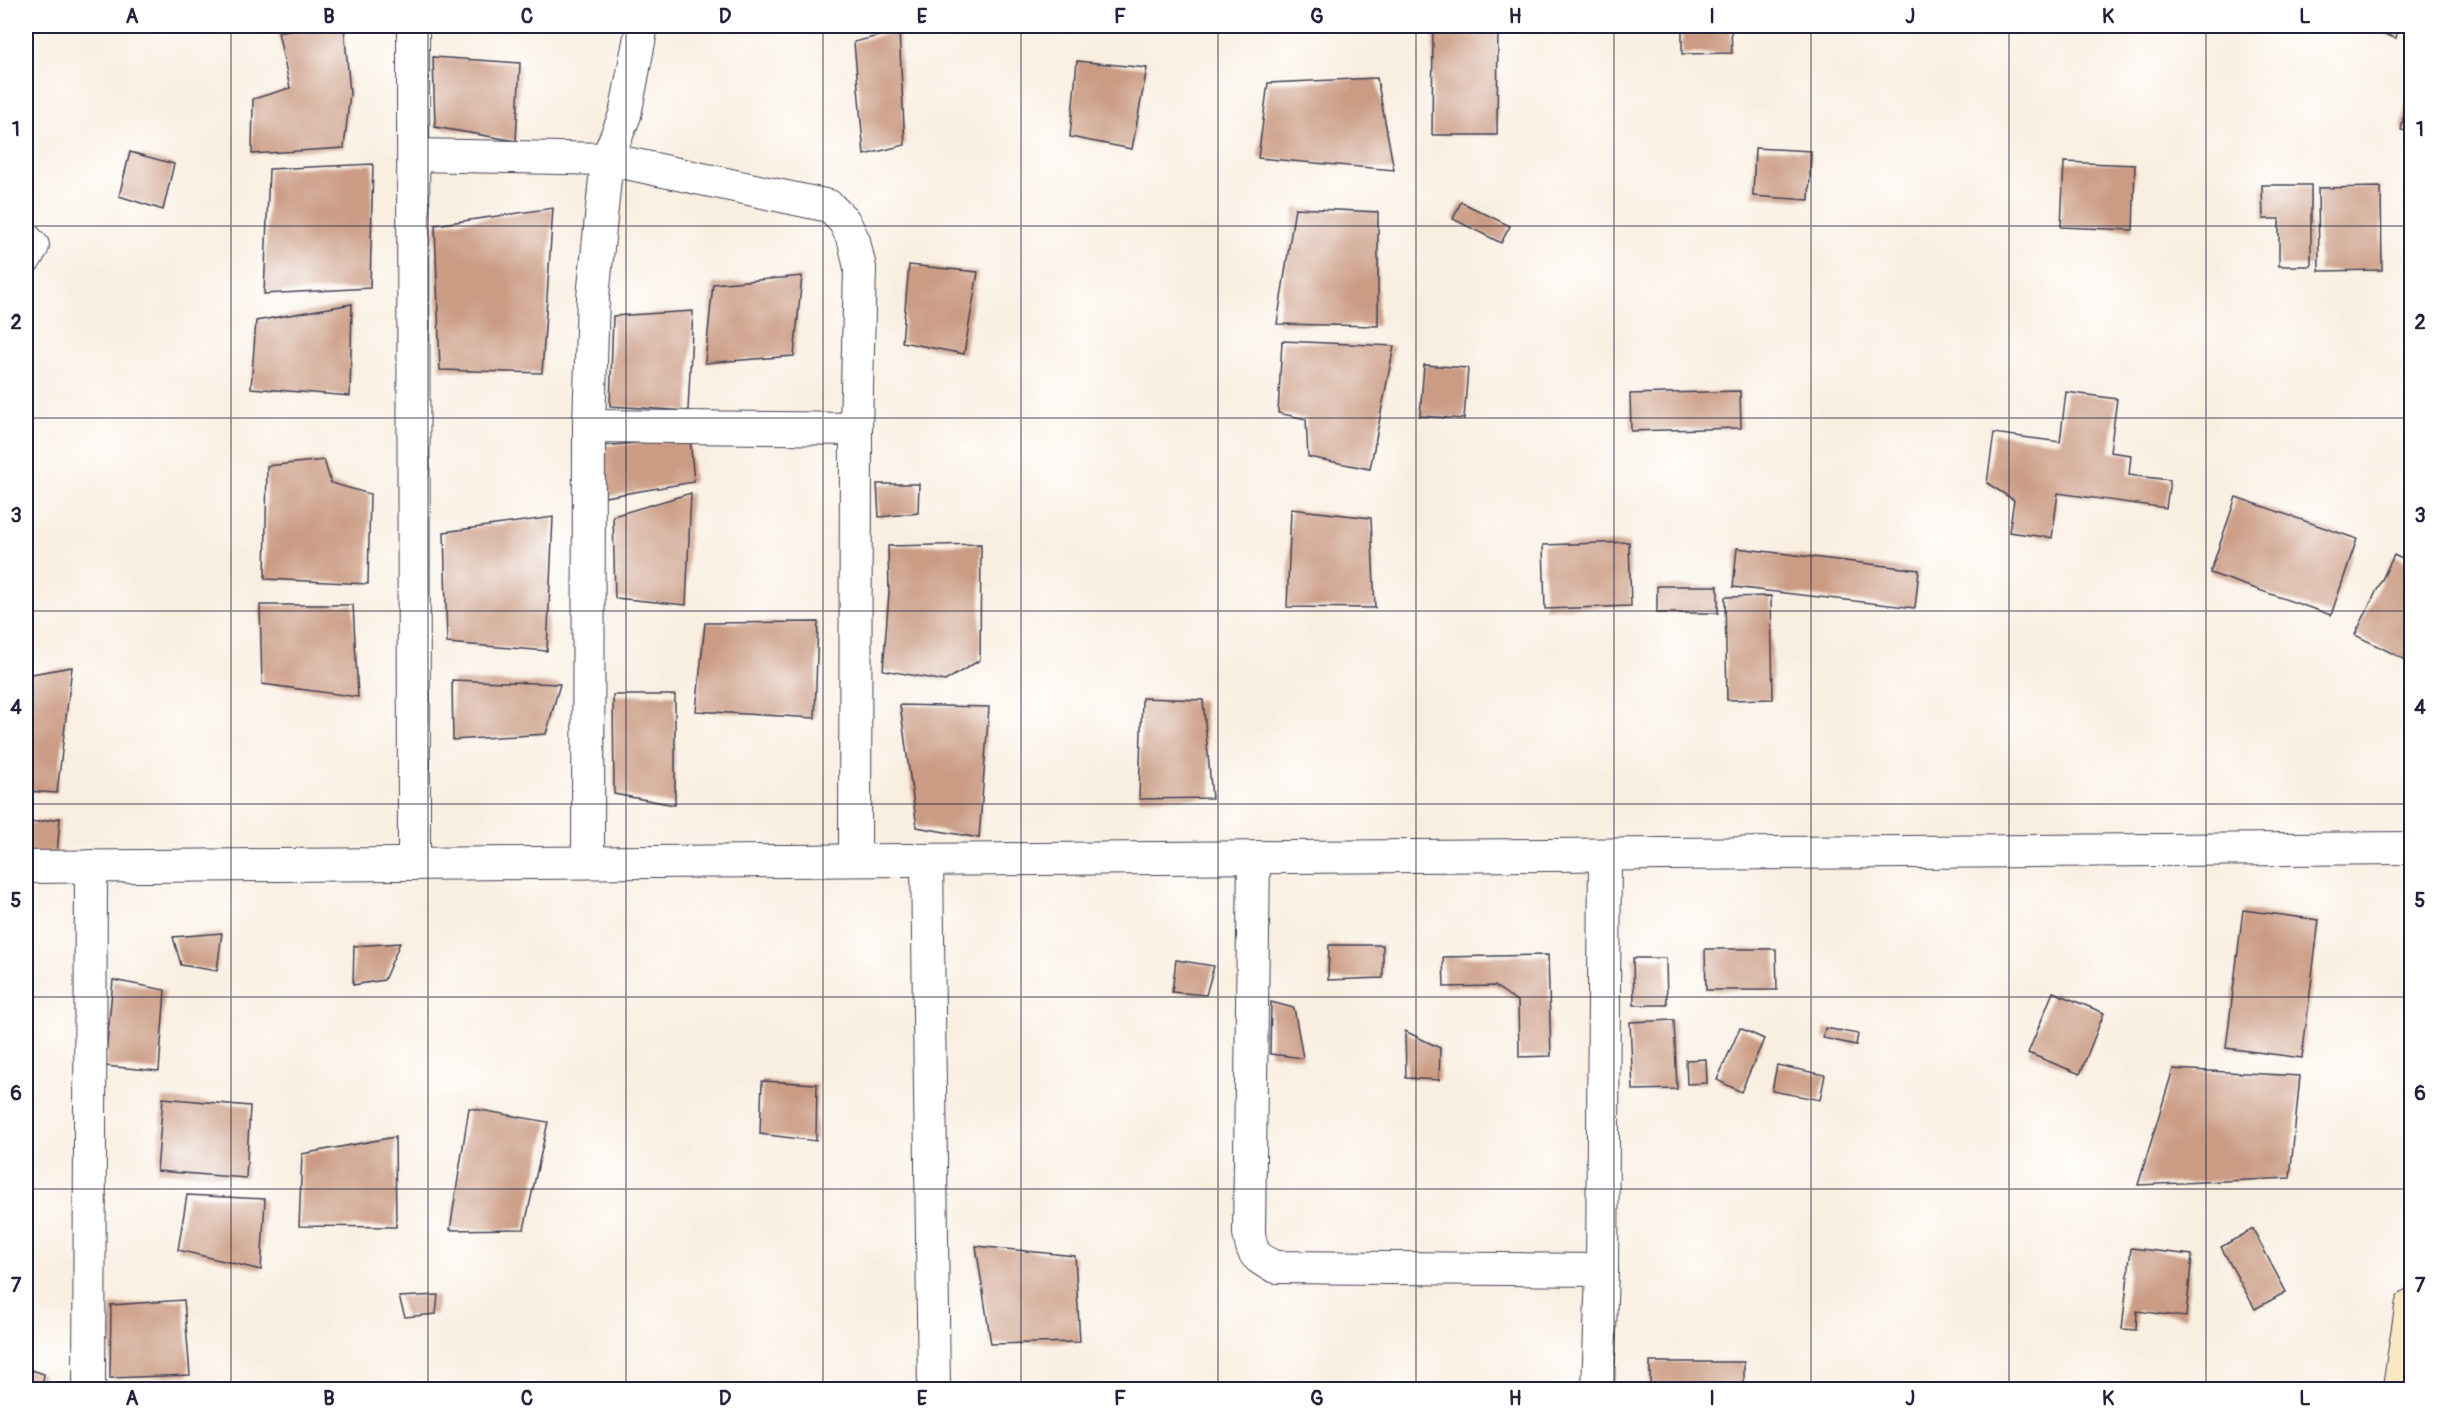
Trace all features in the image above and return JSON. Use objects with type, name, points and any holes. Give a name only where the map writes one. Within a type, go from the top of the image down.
[{"type":"main road","points":[[2399,1389],[2412,1305]]},
{"type":"street","points":[[413,26],[415,155],[414,864]]},
{"type":"street","points":[[588,862],[589,426],[593,297],[608,159],[625,115],[642,26]]},
{"type":"street","points":[[415,155],[608,159],[829,206],[844,221],[854,241],[860,268],[856,429],[855,860]]},
{"type":"street","points":[[26,239],[33,246],[26,258]]},
{"type":"street","points":[[589,426],[856,429]]},
{"type":"street","points":[[26,867],[2412,848]]},
{"type":"street","points":[[1598,1389],[1602,1270],[1605,855]]},
{"type":"street","points":[[1254,858],[1249,1233],[1252,1251],[1260,1260],[1276,1267],[1602,1270]]},
{"type":"street","points":[[927,860],[934,1389]]},
{"type":"street","points":[[89,1389],[91,866]]},
{"type":"building","points":[[312,26],[344,26],[350,93],[344,148],[252,154],[253,99],[290,88],[278,32]]},
{"type":"building","points":[[1433,26],[1498,26],[1497,135],[1432,135]]},
{"type":"building","points":[[1682,26],[1731,26],[1732,53],[1682,54]]},
{"type":"building","points":[[2355,26],[2399,26],[2396,38]]},
{"type":"building","points":[[899,31],[905,145],[864,155],[854,42]]},
{"type":"building","points":[[433,57],[520,63],[516,141],[435,127]]},
{"type":"building","points":[[1077,61],[1147,68],[1132,149],[1070,137]]},
{"type":"building","points":[[1377,78],[1394,170],[1258,158],[1268,83]]},
{"type":"building","points":[[2408,94],[2412,95],[2412,132],[2401,130]]},
{"type":"building","points":[[1755,148],[1811,151],[1809,200],[1753,196]]},
{"type":"building","points":[[130,152],[174,164],[163,210],[119,196]]},
{"type":"building","points":[[2064,162],[2135,165],[2133,230],[2061,227]]},
{"type":"building","points":[[373,164],[370,288],[264,294],[269,169]]},
{"type":"building","points":[[2262,185],[2311,185],[2311,266],[2279,266],[2279,219],[2263,219]]},
{"type":"building","points":[[2381,187],[2382,270],[2319,271],[2318,188]]},
{"type":"building","points":[[1461,202],[1510,226],[1501,243],[1453,219]]},
{"type":"building","points":[[553,208],[542,373],[440,370],[435,225]]},
{"type":"building","points":[[1295,208],[1378,212],[1378,326],[1277,324]]},
{"type":"building","points":[[909,265],[978,272],[964,354],[902,342]]},
{"type":"building","points":[[802,276],[794,356],[705,363],[713,284]]},
{"type":"building","points":[[352,304],[350,396],[251,388],[256,321]]},
{"type":"building","points":[[693,311],[688,411],[610,406],[613,316]]},
{"type":"building","points":[[1282,341],[1394,346],[1370,469],[1308,457],[1306,419],[1278,413]]},
{"type":"building","points":[[1424,365],[1468,368],[1464,419],[1420,416]]},
{"type":"building","points":[[1740,391],[1741,428],[1631,431],[1630,394]]},
{"type":"building","points":[[2066,392],[2117,399],[2110,452],[2131,455],[2129,475],[2170,480],[2166,508],[2058,493],[2052,538],[2009,532],[2014,500],[1987,483],[1994,433],[2060,442]]},
{"type":"building","points":[[690,438],[694,482],[605,497],[602,446]]},
{"type":"building","points":[[324,460],[331,483],[370,494],[368,584],[265,579],[267,466]]},
{"type":"building","points":[[877,484],[919,484],[918,513],[879,517]]},
{"type":"building","points":[[691,493],[686,605],[615,598],[613,516]]},
{"type":"building","points":[[2236,497],[2357,539],[2331,615],[2210,573]]},
{"type":"building","points":[[1291,509],[1371,518],[1375,608],[1287,607]]},
{"type":"building","points":[[553,517],[547,651],[447,643],[444,532]]},
{"type":"building","points":[[1629,542],[1631,606],[1545,609],[1543,545]]},
{"type":"building","points":[[981,544],[980,660],[945,681],[883,670],[889,593],[888,546]]},
{"type":"building","points":[[1737,548],[1919,570],[1915,608],[1733,587]]},
{"type":"building","points":[[2394,555],[2412,564],[2412,663],[2355,635]]},
{"type":"building","points":[[1657,586],[1718,586],[1718,613],[1657,613]]},
{"type":"building","points":[[1771,596],[1773,699],[1727,700],[1725,597]]},
{"type":"building","points":[[260,605],[353,605],[358,697],[262,684]]},
{"type":"building","points":[[818,622],[815,718],[696,711],[705,623]]},
{"type":"building","points":[[72,667],[57,793],[26,791],[26,675]]},
{"type":"building","points":[[452,680],[560,684],[546,734],[453,740]]},
{"type":"building","points":[[613,695],[675,695],[675,805],[614,794]]},
{"type":"building","points":[[1142,698],[1203,700],[1212,798],[1139,799]]},
{"type":"building","points":[[900,705],[989,707],[979,838],[917,827]]},
{"type":"building","points":[[60,818],[56,867],[26,861],[26,824]]},
{"type":"building","points":[[2243,910],[2319,920],[2302,1058],[2226,1048]]},
{"type":"building","points":[[222,933],[217,971],[181,965],[173,937]]},
{"type":"building","points":[[400,943],[384,980],[353,985],[354,946]]},
{"type":"building","points":[[1329,945],[1383,945],[1383,978],[1328,980]]},
{"type":"building","points":[[1705,949],[1776,949],[1777,990],[1706,990]]},
{"type":"building","points":[[1548,955],[1551,1056],[1519,1057],[1518,1002],[1495,986],[1444,987],[1443,957]]},
{"type":"building","points":[[1633,958],[1666,958],[1667,1005],[1634,1005]]},
{"type":"building","points":[[1176,960],[1214,966],[1206,995],[1172,992]]},
{"type":"building","points":[[113,980],[165,990],[159,1071],[105,1066]]},
{"type":"building","points":[[2053,992],[2104,1013],[2080,1074],[2028,1053]]},
{"type":"building","points":[[1271,1002],[1294,1008],[1303,1058],[1270,1054]]},
{"type":"building","points":[[1674,1020],[1677,1089],[1633,1090],[1630,1022]]},
{"type":"building","points":[[1740,1028],[1764,1039],[1741,1092],[1717,1080]]},
{"type":"building","points":[[1825,1028],[1858,1034],[1856,1045],[1823,1038]]},
{"type":"building","points":[[1405,1031],[1440,1048],[1439,1080],[1406,1078]]},
{"type":"building","points":[[1706,1059],[1707,1083],[1687,1084],[1686,1060]]},
{"type":"building","points":[[1777,1065],[1825,1075],[1820,1100],[1772,1091]]},
{"type":"building","points":[[2173,1069],[2300,1076],[2290,1178],[2138,1185]]},
{"type":"building","points":[[762,1081],[817,1084],[816,1141],[760,1134]]},
{"type":"building","points":[[163,1098],[250,1106],[246,1178],[157,1171]]},
{"type":"building","points":[[469,1108],[548,1122],[524,1229],[450,1230]]},
{"type":"building","points":[[395,1137],[396,1227],[299,1226],[302,1154]]},
{"type":"building","points":[[187,1195],[265,1199],[261,1270],[178,1250]]},
{"type":"building","points":[[2253,1229],[2286,1292],[2255,1309],[2221,1247]]},
{"type":"building","points":[[976,1246],[1075,1256],[1080,1342],[991,1344]]},
{"type":"building","points":[[2131,1248],[2192,1255],[2186,1317],[2137,1311],[2136,1330],[2122,1329]]},
{"type":"building","points":[[438,1295],[436,1314],[405,1317],[399,1297]]},
{"type":"building","points":[[184,1300],[190,1375],[110,1378],[111,1305]]},
{"type":"building","points":[[1650,1362],[1744,1362],[1744,1390],[1650,1390]]},
{"type":"building","points":[[26,1368],[44,1374],[42,1390],[26,1390]]}]
